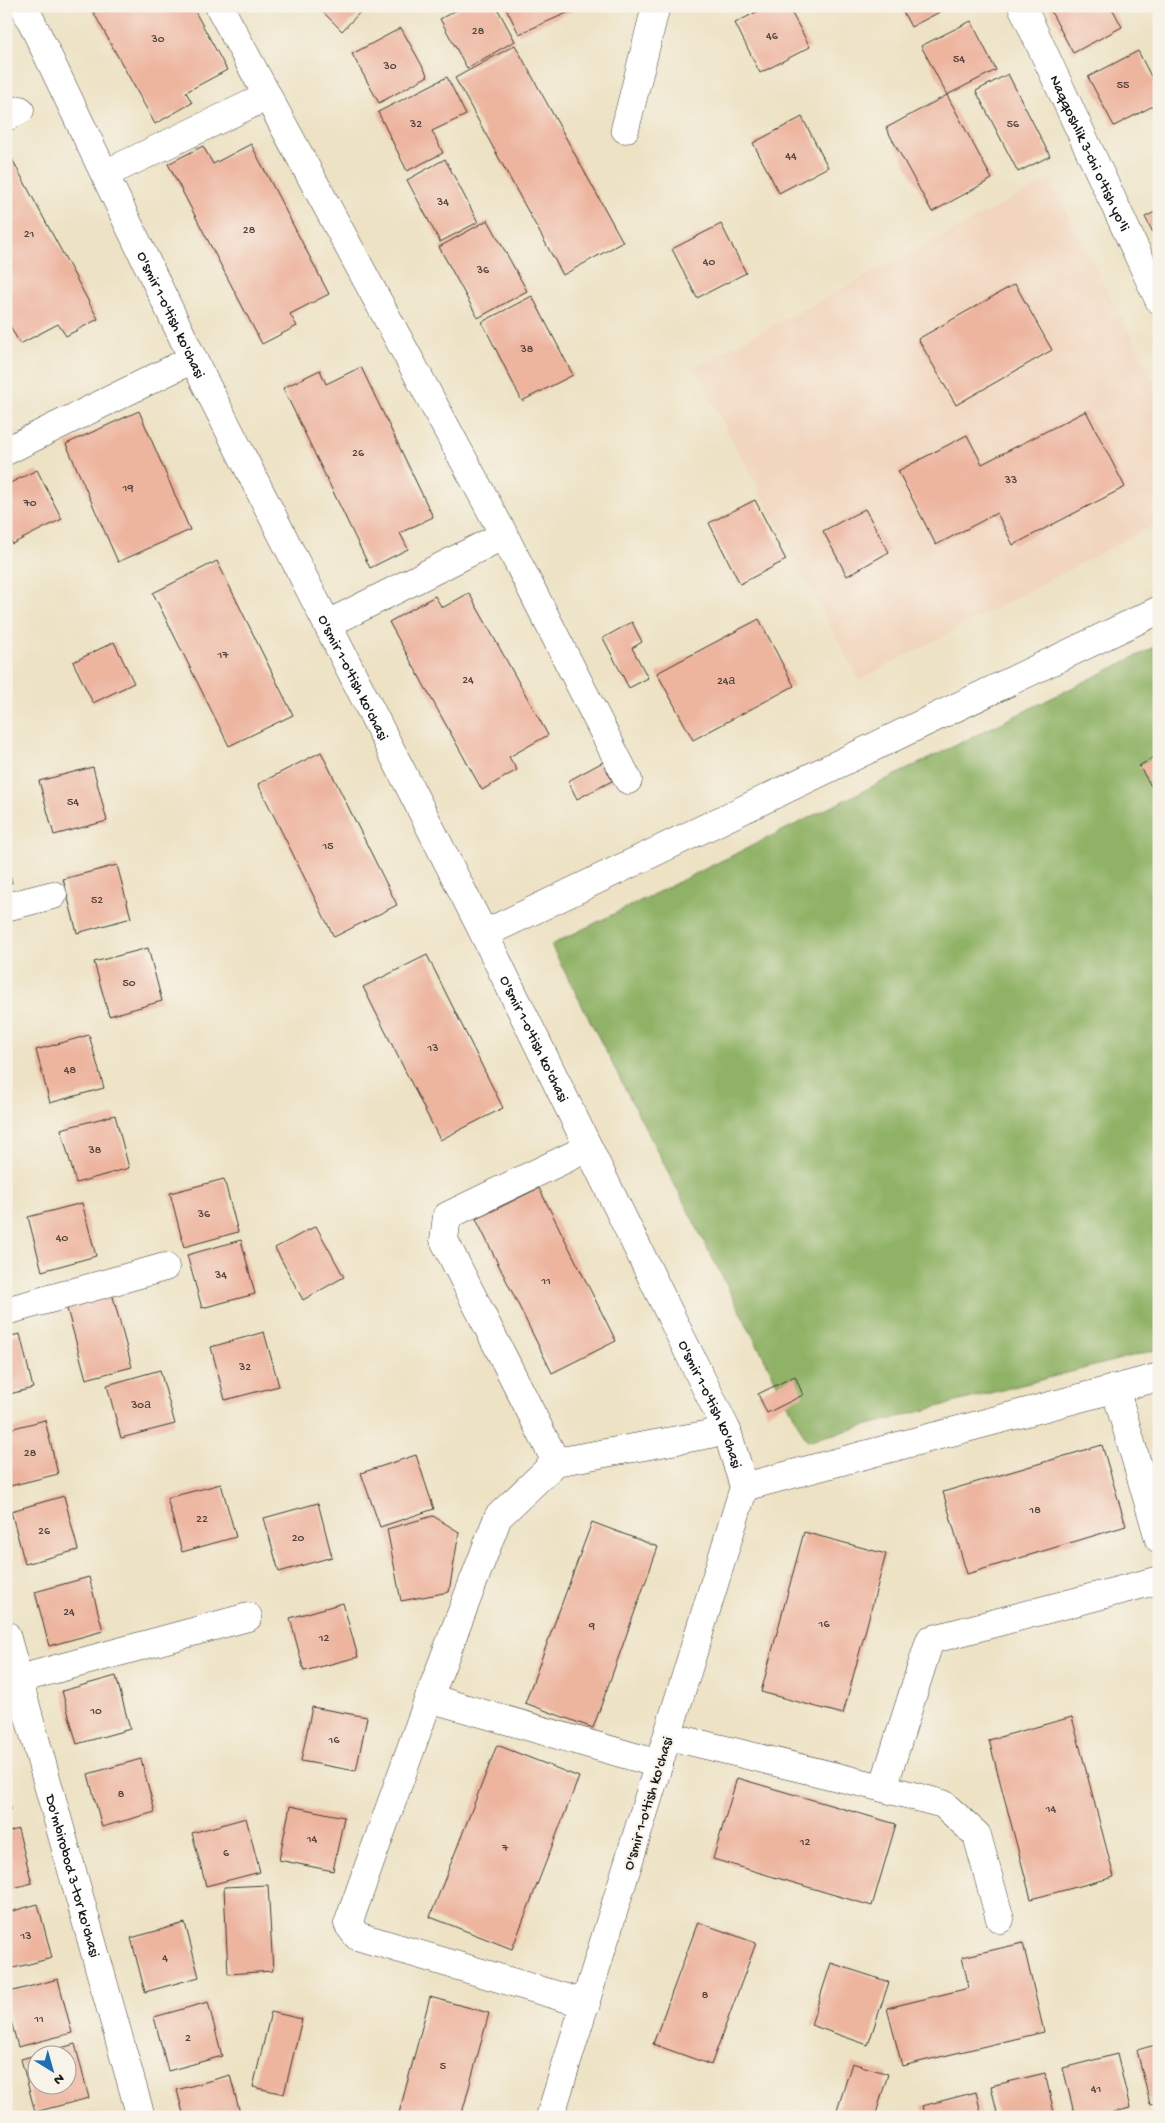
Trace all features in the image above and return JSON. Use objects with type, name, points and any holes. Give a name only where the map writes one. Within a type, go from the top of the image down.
[{"type":"street","name":"O'smir 1-o'tish ko'chasi","points":[[24,6],[193,359],[484,934],[726,1431],[744,1487],[550,2117]]},
{"type":"street","points":[[220,6],[504,535],[628,780]]},
{"type":"street","points":[[625,129],[656,6]]},
{"type":"street","name":"Naqqoshlik 3-chi o'tish yo'li","points":[[1022,6],[1159,300]]},
{"type":"street","points":[[105,174],[268,96]]},
{"type":"street","points":[[6,451],[193,359]]},
{"type":"street","points":[[328,624],[504,535]]},
{"type":"street","points":[[484,934],[1159,610]]},
{"type":"street","points":[[6,907],[52,895]]},
{"type":"street","points":[[556,1462],[444,1240],[446,1216],[588,1148]]},
{"type":"street","points":[[6,1311],[164,1267]]},
{"type":"street","points":[[744,1487],[1159,1377]]},
{"type":"street","points":[[1115,1388],[1159,1539]]},
{"type":"street","points":[[586,2004],[357,1936],[348,1924],[429,1698],[498,1517],[556,1462],[726,1431]]},
{"type":"street","points":[[883,1788],[930,1640],[1159,1580]]},
{"type":"street","points":[[19,1679],[248,1618]]},
{"type":"street","name":"Do'mbirobod 3-tor ko'chasi","points":[[6,1635],[141,2117]]},
{"type":"street","points":[[429,1698],[659,1764]]},
{"type":"street","points":[[668,1736],[943,1804],[977,1835],[1000,1919]]},
{"type":"shaded area","points":[[1049,180],[1159,389],[1159,522],[859,680],[694,367]]},
{"type":"green space","points":[[1159,645],[1159,1349],[807,1441],[551,945]]},
{"type":"building","points":[[90,6],[192,6],[227,70],[186,92],[192,103],[155,124]]},
{"type":"building","points":[[317,6],[366,6],[342,31]]},
{"type":"building","points":[[464,6],[496,6],[515,41],[467,68],[440,19]]},
{"type":"building","points":[[505,6],[583,6],[519,34]]},
{"type":"building","points":[[768,6],[788,6],[810,47],[760,73],[735,23]]},
{"type":"building","points":[[900,6],[951,6],[911,27]]},
{"type":"building","points":[[1048,6],[1111,6],[1122,27],[1073,53]]},
{"type":"building","points":[[971,21],[996,70],[947,95],[921,46]]},
{"type":"building","points":[[401,28],[428,76],[379,103],[352,54]]},
{"type":"building","points":[[515,45],[623,242],[563,275],[455,78]]},
{"type":"building","points":[[1138,51],[1159,92],[1159,103],[1114,126],[1088,77]]},
{"type":"building","points":[[1008,74],[1050,156],[1018,172],[976,91]]},
{"type":"building","points":[[447,77],[466,115],[432,131],[443,153],[407,171],[378,112]]},
{"type":"building","points":[[947,95],[992,179],[932,212],[886,128]]},
{"type":"building","points":[[802,117],[828,167],[779,193],[753,143]]},
{"type":"building","points":[[251,144],[329,294],[290,314],[297,326],[262,344],[168,164],[203,146],[213,164]]},
{"type":"building","points":[[6,148],[98,319],[66,336],[58,324],[20,344],[6,319]]},
{"type":"building","points":[[445,159],[478,222],[440,242],[407,180]]},
{"type":"building","points":[[1159,210],[1159,244],[1145,217]]},
{"type":"building","points":[[488,220],[527,291],[478,318],[439,247]]},
{"type":"building","points":[[721,224],[746,273],[697,298],[672,249]]},
{"type":"building","points":[[1015,284],[1052,350],[956,405],[918,339]]},
{"type":"building","points":[[532,296],[573,375],[522,401],[482,322]]},
{"type":"building","points":[[361,367],[433,517],[400,533],[408,549],[370,568],[283,388],[320,370],[326,384]]},
{"type":"building","points":[[139,411],[190,530],[118,562],[66,444]]},
{"type":"building","points":[[1086,411],[1125,487],[1013,545],[997,513],[936,545],[898,471],[967,435],[982,464]]},
{"type":"building","points":[[37,470],[62,519],[12,544],[6,533],[6,485]]},
{"type":"building","points":[[755,500],[786,560],[740,584],[709,523]]},
{"type":"building","points":[[865,509],[889,552],[847,576],[823,531]]},
{"type":"building","points":[[217,561],[293,715],[229,746],[153,593]]},
{"type":"building","points":[[469,593],[548,735],[509,757],[517,770],[482,790],[389,622],[435,596],[442,608]]},
{"type":"building","points":[[759,619],[794,686],[693,740],[657,673]]},
{"type":"building","points":[[632,622],[642,642],[632,648],[648,678],[629,688],[603,638]]},
{"type":"building","points":[[114,642],[134,683],[93,703],[73,662]]},
{"type":"building","points":[[321,752],[397,905],[334,937],[258,784]]},
{"type":"building","points":[[1159,754],[1159,799],[1139,766]]},
{"type":"building","points":[[603,762],[612,781],[577,799],[568,781]]},
{"type":"building","points":[[93,767],[107,821],[54,835],[39,781]]},
{"type":"building","points":[[6,865],[12,883],[6,884]]},
{"type":"building","points":[[117,865],[131,918],[77,933],[63,879]]},
{"type":"building","points":[[148,948],[162,1001],[109,1016],[94,962]]},
{"type":"building","points":[[427,955],[503,1108],[440,1140],[363,987]]},
{"type":"building","points":[[89,1035],[104,1088],[50,1103],[36,1050]]},
{"type":"building","points":[[115,1115],[129,1168],[76,1183],[61,1129]]},
{"type":"building","points":[[224,1179],[238,1232],[184,1247],[170,1193]]},
{"type":"building","points":[[539,1188],[616,1341],[552,1373],[476,1219]]},
{"type":"building","points":[[82,1203],[96,1256],[42,1271],[28,1217]]},
{"type":"building","points":[[316,1226],[344,1277],[303,1300],[275,1248]]},
{"type":"building","points":[[241,1240],[255,1294],[202,1308],[187,1255]]},
{"type":"building","points":[[112,1293],[132,1367],[86,1379],[66,1305]]},
{"type":"building","points":[[264,1332],[279,1386],[225,1400],[211,1347]]},
{"type":"building","points":[[20,1334],[33,1388],[6,1395],[6,1337]]},
{"type":"building","points":[[160,1370],[175,1424],[121,1438],[107,1385]]},
{"type":"building","points":[[795,1376],[803,1395],[767,1413],[758,1394]]},
{"type":"building","points":[[45,1420],[58,1474],[6,1487],[6,1430]]},
{"type":"building","points":[[1102,1445],[1126,1526],[967,1574],[943,1492]]},
{"type":"building","points":[[416,1455],[434,1509],[380,1527],[361,1473]]},
{"type":"building","points":[[221,1484],[236,1537],[182,1552],[167,1498]]},
{"type":"building","points":[[64,1496],[78,1550],[25,1564],[11,1511]]},
{"type":"building","points":[[318,1503],[332,1557],[279,1572],[264,1518]]},
{"type":"building","points":[[433,1516],[459,1532],[449,1592],[401,1601],[387,1529]]},
{"type":"building","points":[[592,1522],[658,1547],[593,1728],[525,1703]]},
{"type":"building","points":[[804,1532],[886,1554],[843,1714],[761,1692]]},
{"type":"building","points":[[89,1577],[103,1631],[49,1646],[35,1592]]},
{"type":"building","points":[[343,1603],[358,1657],[304,1671],[290,1618]]},
{"type":"building","points":[[116,1676],[130,1729],[77,1744],[62,1691]]},
{"type":"building","points":[[312,1707],[367,1717],[356,1771],[301,1761]]},
{"type":"building","points":[[1072,1717],[1114,1877],[1031,1899],[989,1740]]},
{"type":"building","points":[[497,1745],[579,1777],[512,1949],[430,1917]]},
{"type":"building","points":[[141,1759],[155,1812],[102,1827],[88,1774]]},
{"type":"building","points":[[737,1778],[896,1824],[872,1906],[713,1859]]},
{"type":"building","points":[[6,1791],[11,1809],[6,1810]]},
{"type":"building","points":[[290,1806],[344,1817],[333,1871],[279,1860]]},
{"type":"building","points":[[246,1818],[260,1872],[206,1886],[192,1833]]},
{"type":"building","points":[[18,1829],[32,1883],[6,1890],[6,1833]]},
{"type":"building","points":[[268,1885],[273,1971],[228,1974],[224,1887]]},
{"type":"building","points":[[38,1904],[52,1958],[6,1970],[6,1913]]},
{"type":"building","points":[[698,1922],[756,1943],[711,2065],[653,2044]]},
{"type":"building","points":[[185,1923],[199,1977],[145,1992],[131,1938]]},
{"type":"building","points":[[1023,1943],[1044,2032],[902,2066],[887,2008],[969,1988],[962,1957]]},
{"type":"building","points":[[831,1963],[889,1982],[868,2045],[811,2025]]},
{"type":"building","points":[[58,1979],[72,2033],[18,2047],[6,2002],[6,1993]]},
{"type":"building","points":[[430,1997],[489,2013],[461,2117],[398,2117]]},
{"type":"building","points":[[208,2002],[222,2056],[168,2071],[154,2017]]},
{"type":"building","points":[[271,2012],[302,2019],[284,2094],[253,2087]]},
{"type":"building","points":[[1159,2044],[1159,2102],[1150,2104],[1137,2050]]},
{"type":"building","points":[[1117,2054],[1130,2108],[1095,2117],[1075,2117],[1063,2068]]},
{"type":"building","points":[[78,2056],[89,2098],[35,2112],[31,2096],[78,2096]]},
{"type":"building","points":[[28,2057],[28,2086],[21,2059]]},
{"type":"building","points":[[852,2063],[888,2074],[875,2117],[835,2117]]},
{"type":"building","points":[[1045,2073],[1055,2117],[998,2117],[991,2086]]},
{"type":"building","points":[[230,2075],[241,2117],[184,2117],[177,2090]]},
{"type":"building","points":[[976,2092],[982,2117],[925,2117],[922,2106]]},
{"type":"building","points":[[93,2111],[94,2117],[75,2117],[75,2116]]}]
